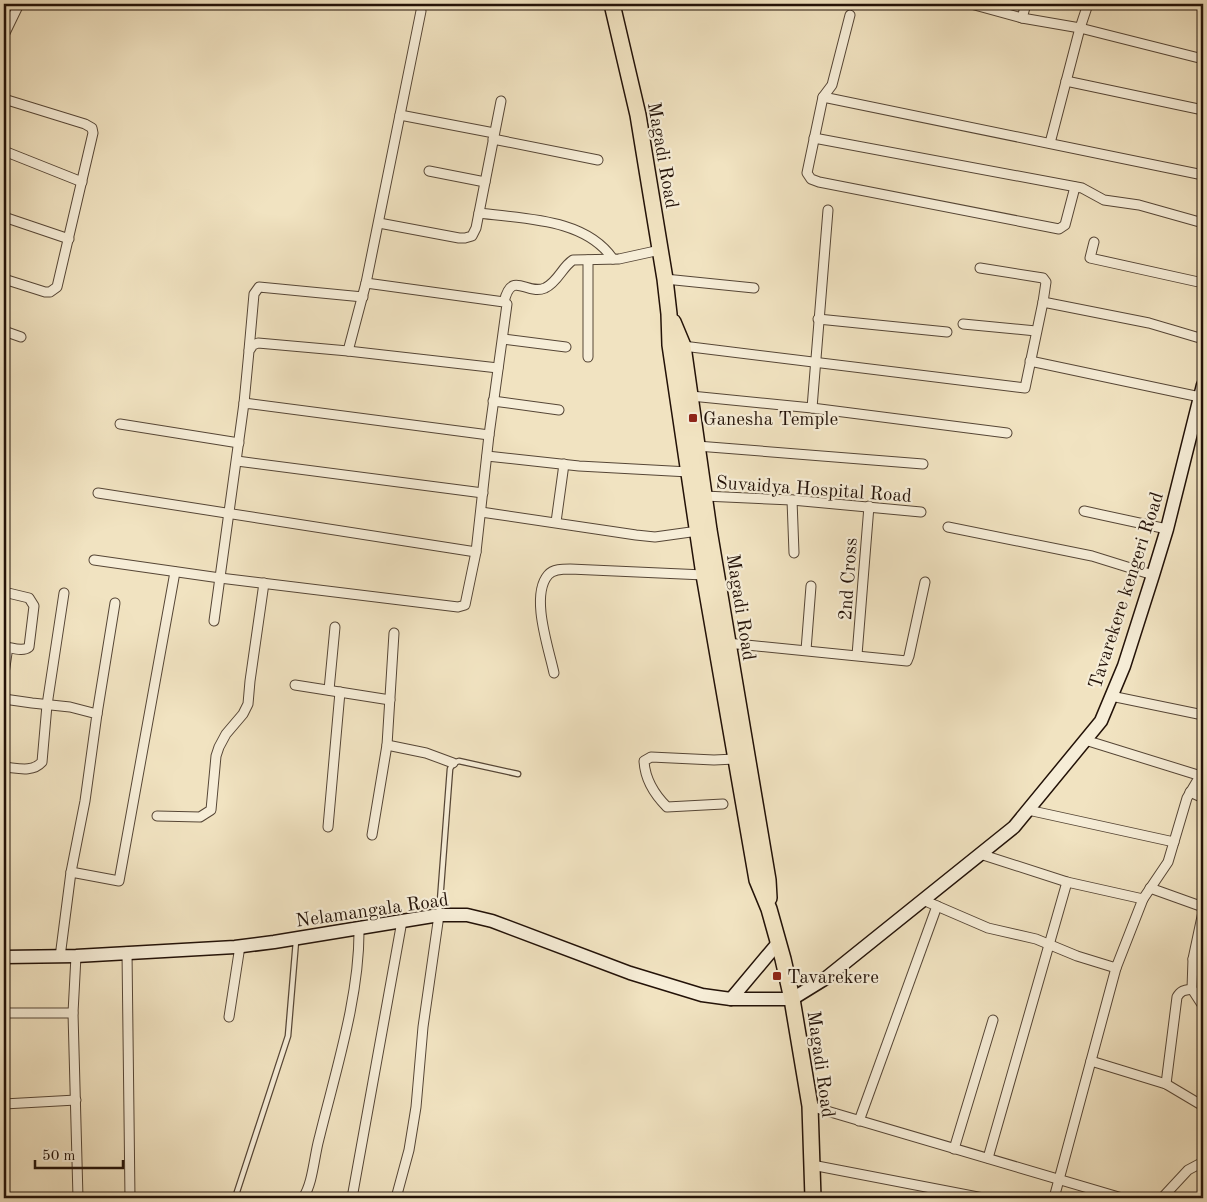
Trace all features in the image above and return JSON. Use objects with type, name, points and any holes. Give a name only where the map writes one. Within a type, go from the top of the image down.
[{"type":"main road","name":"Magadi Road","points":[[612,4],[638,115],[665,279],[670,345],[704,575],[735,759],[768,880],[769,909],[792,1000],[810,1106],[813,1198]]},
{"type":"main road","name":"Magadi Road","points":[[669,314],[683,346],[753,823]]},
{"type":"main road","name":"Tavarekere kengeri Road","points":[[792,1000],[826,978],[1014,828],[1101,721],[1124,666],[1153,575],[1202,391]]},
{"type":"main road","name":"Nelamangala Road","points":[[4,957],[60,957],[240,946],[296,939],[439,915],[467,915],[492,921],[630,973],[702,994],[731,1000],[792,1000]]},
{"type":"main road","points":[[731,1000],[778,943]]},
{"type":"street","points":[[4,35],[19,4]]},
{"type":"street","points":[[971,4],[1022,18],[1080,28],[1203,59]]},
{"type":"street","points":[[1022,18],[1026,4]]},
{"type":"street","points":[[1050,143],[1088,4]]},
{"type":"street","points":[[348,351],[363,296],[379,223],[421,11]]},
{"type":"street","points":[[850,15],[832,85],[823,97],[806,172],[811,179],[1059,229],[1065,225],[1075,187]]},
{"type":"street","points":[[1066,81],[1203,110]]},
{"type":"street","points":[[823,97],[1203,175]]},
{"type":"street","points":[[4,99],[85,124],[92,128],[93,139],[57,287],[54,290],[45,292],[4,279]]},
{"type":"street","points":[[379,223],[465,238],[474,233],[501,101]]},
{"type":"street","points":[[400,115],[598,160]]},
{"type":"street","points":[[814,138],[1082,188],[1104,200],[1139,205],[1203,223]]},
{"type":"street","points":[[4,151],[82,182]]},
{"type":"street","points":[[429,171],[485,182]]},
{"type":"street","points":[[812,408],[828,210]]},
{"type":"street","points":[[479,213],[568,226],[602,244],[613,259]]},
{"type":"street","points":[[4,217],[69,239]]},
{"type":"street","points":[[1094,242],[1090,258],[1203,283]]},
{"type":"street","points":[[94,560],[220,578],[462,607],[467,600],[476,552],[489,436],[507,306],[504,302],[506,292],[514,285],[540,289],[546,287],[554,282],[569,262],[573,260],[613,259],[660,250]]},
{"type":"street","points":[[588,260],[588,357]]},
{"type":"street","points":[[683,346],[1025,388],[1046,282],[1043,278],[980,268]]},
{"type":"street","points":[[665,279],[754,288]]},
{"type":"street","points":[[366,283],[504,302]]},
{"type":"street","points":[[214,621],[240,443],[254,294],[259,287],[363,296]]},
{"type":"street","points":[[1043,302],[1149,323],[1203,340]]},
{"type":"street","points":[[818,319],[947,332]]},
{"type":"street","points":[[963,324],[1036,331]]},
{"type":"street","points":[[4,331],[21,337]]},
{"type":"street","points":[[503,339],[566,347]]},
{"type":"street","points":[[250,351],[253,345],[266,343],[498,368]]},
{"type":"street","points":[[1030,361],[1202,391]]},
{"type":"street","points":[[691,396],[812,408],[1008,433]]},
{"type":"street","points":[[494,401],[559,410]]},
{"type":"street","points":[[244,403],[489,436]]},
{"type":"street","points":[[120,424],[240,443]]},
{"type":"street","points":[[698,446],[923,464]]},
{"type":"street","points":[[487,456],[564,464],[689,472]]},
{"type":"street","points":[[237,461],[483,493]]},
{"type":"street","points":[[556,522],[564,464]]},
{"type":"street","points":[[98,493],[476,552]]},
{"type":"street","name":"Suvaidya Hospital Road","points":[[704,496],[792,500],[921,512]]},
{"type":"street","points":[[792,500],[794,552]]},
{"type":"street","name":"2nd Cross","points":[[857,655],[869,506]]},
{"type":"street","points":[[1084,511],[1166,529]]},
{"type":"street","points":[[481,512],[655,537],[698,531]]},
{"type":"street","points":[[948,527],[1092,556],[1153,575]]},
{"type":"street","points":[[554,673],[541,615],[540,598],[542,585],[549,574],[558,570],[570,569],[704,575]]},
{"type":"street","points":[[71,872],[119,881],[175,572]]},
{"type":"street","points":[[727,643],[907,661],[910,656],[925,582]]},
{"type":"street","points":[[157,816],[200,817],[211,810],[216,756],[219,747],[248,704],[264,583]]},
{"type":"street","points":[[806,650],[811,586]]},
{"type":"street","points":[[4,592],[29,598],[34,606],[29,646],[22,650],[5,646],[7,653],[4,674]]},
{"type":"street","points":[[4,767],[36,768],[42,762],[47,705],[64,593]]},
{"type":"street","points":[[60,957],[71,872],[89,775],[115,602]]},
{"type":"street","points":[[329,690],[334,627]]},
{"type":"street","points":[[372,834],[387,745],[394,633]]},
{"type":"street","points":[[295,684],[390,700]]},
{"type":"street","points":[[328,827],[340,692]]},
{"type":"street","points":[[1111,696],[1203,715]]},
{"type":"street","points":[[4,698],[70,707],[97,714]]},
{"type":"street","points":[[1054,1198],[1116,968],[1143,899],[1168,862],[1187,798],[1202,773],[1085,740]]},
{"type":"street","points":[[387,745],[426,754],[453,763]]},
{"type":"street","points":[[723,804],[667,806],[657,797],[645,774],[644,761],[652,757],[714,760],[735,759]]},
{"type":"street","points":[[1190,792],[1203,798]]},
{"type":"street","points":[[1028,810],[1174,842]]},
{"type":"street","points":[[980,854],[1067,882],[1143,899]]},
{"type":"street","points":[[988,1158],[1067,882]]},
{"type":"street","points":[[1150,888],[1203,907]]},
{"type":"street","points":[[923,900],[988,928],[1036,939],[1076,956],[1116,968]]},
{"type":"street","points":[[859,1121],[937,906]]},
{"type":"street","points":[[1203,912],[1193,959],[1192,989],[1203,1006]]},
{"type":"street","points":[[396,1198],[416,1107],[423,1027],[439,915]]},
{"type":"street","points":[[352,1198],[402,921]]},
{"type":"street","points":[[304,1198],[308,1190],[315,1153],[343,1041],[357,968],[359,928]]},
{"type":"street","points":[[229,1017],[240,946]]},
{"type":"street","points":[[127,952],[130,1198]]},
{"type":"street","points":[[76,956],[73,1013],[78,1198]]},
{"type":"street","points":[[1193,959],[1203,961]]},
{"type":"street","points":[[1166,1084],[1177,997],[1179,992],[1192,989]]},
{"type":"street","points":[[4,1013],[73,1013]]},
{"type":"street","points":[[954,1149],[993,1020]]},
{"type":"street","points":[[1091,1061],[1166,1084],[1203,1106]]},
{"type":"street","points":[[4,1104],[76,1100]]},
{"type":"street","points":[[810,1106],[1122,1198]]},
{"type":"street","points":[[1162,1198],[1181,1176],[1203,1162]]},
{"type":"street","points":[[812,1164],[983,1198]]},
{"type":"lane","points":[[439,915],[448,775],[453,763],[459,761],[466,762],[518,774]]},
{"type":"lane","points":[[235,1198],[288,1036],[296,939]]},
{"type":"place","name":"Ganesha Temple","points":[[693,418]]},
{"type":"place","name":"Tavarekere","points":[[777,976]]}]
